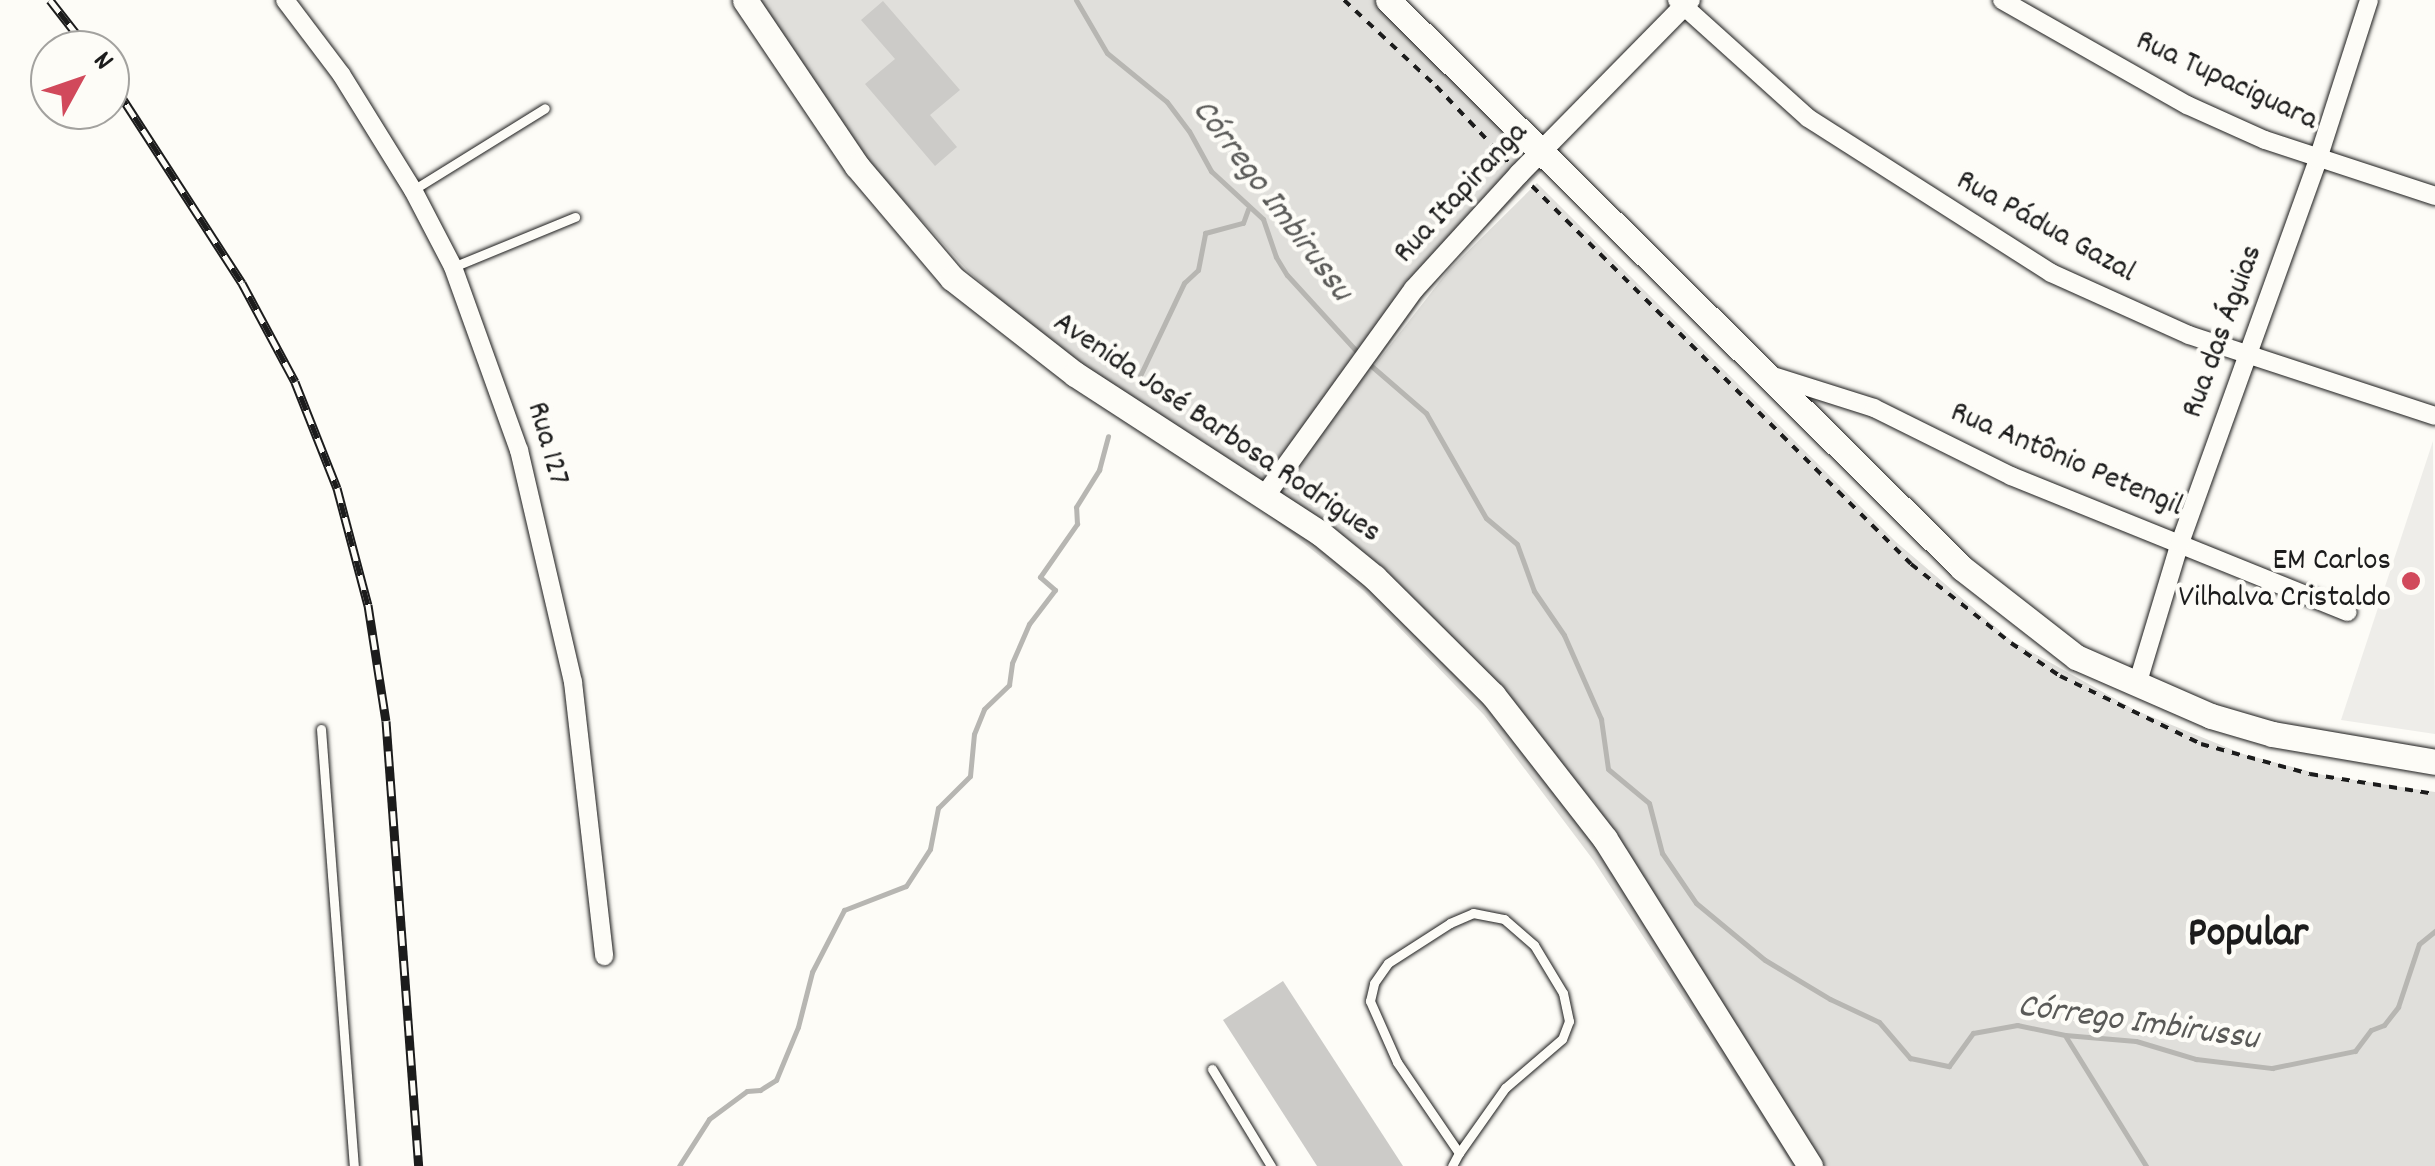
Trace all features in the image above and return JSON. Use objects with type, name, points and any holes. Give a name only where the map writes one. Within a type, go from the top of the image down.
[{"type":"main road","name":"Avenida José Barbosa Rodrigues","points":[[745,0],[856,166],[952,278],[1075,374],[1320,533],[1374,578],[1493,694],[1606,839],[1810,1166]]},
{"type":"main road","points":[[1388,0],[1962,568],[2076,657],[2210,716],[2272,734],[2435,762]]},
{"type":"street","name":"Rua 127","points":[[285,0],[342,74],[413,190],[453,268],[519,450],[573,682],[604,956]]},
{"type":"street","name":"Rua Tupaciguara","points":[[2002,0],[2186,105],[2318,159],[2435,196]]},
{"type":"street","name":"Rua das Águias","points":[[2137,685],[2180,543],[2318,159],[2369,0]]},
{"type":"street","name":"Rua Itapiranga","points":[[1264,496],[1414,289],[1683,2]]},
{"type":"street","name":"Rua Pádua Gazal","points":[[1683,2],[1808,118],[2051,273],[2246,356],[2435,416]]},
{"type":"street","name":"Rua Antônio Petengil","points":[[1760,372],[1874,408],[2011,476],[2348,612]]},
{"type":"lane","points":[[413,190],[545,108]]},
{"type":"lane","points":[[453,268],[574,217]]},
{"type":"lane","points":[[321,729],[354,1166]]},
{"type":"lane","points":[[1452,1166],[1496,1098],[1562,1038],[1569,1022],[1563,993],[1534,945],[1504,918],[1474,913],[1450,923],[1388,963],[1374,983],[1370,1001],[1397,1062],[1458,1153]]},
{"type":"lane","points":[[1212,1069],[1271,1166]]},
{"type":"shaded area","points":[[760,0],[1384,0],[1548,165],[1459,254],[1367,375],[1448,271],[1537,183],[1896,542],[2012,641],[2135,710],[2243,754],[2327,776],[2435,792],[2435,1166],[1793,1166],[1594,861],[1484,715],[1364,591],[1023,320],[968,271],[868,161]]},
{"type":"shaded area","name":"EM Carlos Vilhalva Cristaldo","points":[[2433,441],[2435,734],[2341,720]]},
{"type":"building","points":[[883,1],[960,90],[930,115],[957,147],[935,166],[865,84],[895,59],[861,20]]},
{"type":"building","points":[[1283,981],[1403,1166],[1317,1166],[1223,1020]]},
{"type":"waterway","name":"Córrego Imbirussu","points":[[1076,0],[1107,53],[1167,102],[1211,171],[1263,219],[1276,257],[1287,275],[1360,355]]},
{"type":"waterway","points":[[1137,382],[1184,283],[1198,270],[1205,233],[1243,223],[1248,209]]},
{"type":"waterway","name":"Córrego Imbirussu","points":[[1368,363],[1426,413],[1486,518],[1517,544],[1534,591],[1564,635],[1601,719],[1608,769],[1649,803],[1662,853],[1696,903],[1765,960],[1830,999],[1879,1022],[1910,1058],[1949,1066],[1973,1033],[2017,1025],[2065,1035],[2136,1041],[2196,1059],[2272,1068],[2355,1051],[2371,1030],[2384,1025],[2398,1007],[2419,944],[2435,931]]},
{"type":"waterway","points":[[679,1166],[709,1119],[747,1091],[760,1090],[776,1080],[798,1027],[812,972],[844,910],[906,886],[930,849],[938,808],[970,776],[974,734],[984,709],[1009,685],[1012,663],[1029,624],[1055,590],[1040,577],[1077,524],[1076,507],[1099,470],[1108,436]]},
{"type":"waterway","points":[[2066,1037],[2146,1166]]},
{"type":"railway","points":[[50,0],[73,30]]},
{"type":"railway","points":[[130,110],[242,283],[295,382],[337,488],[368,605],[386,721],[419,1166]]},
{"type":"place","name":"EM Carlos Vilhalva Cristaldo","points":[[2411,581]]},
{"type":"district","name":"Popular","points":[[2248,936]]}]
